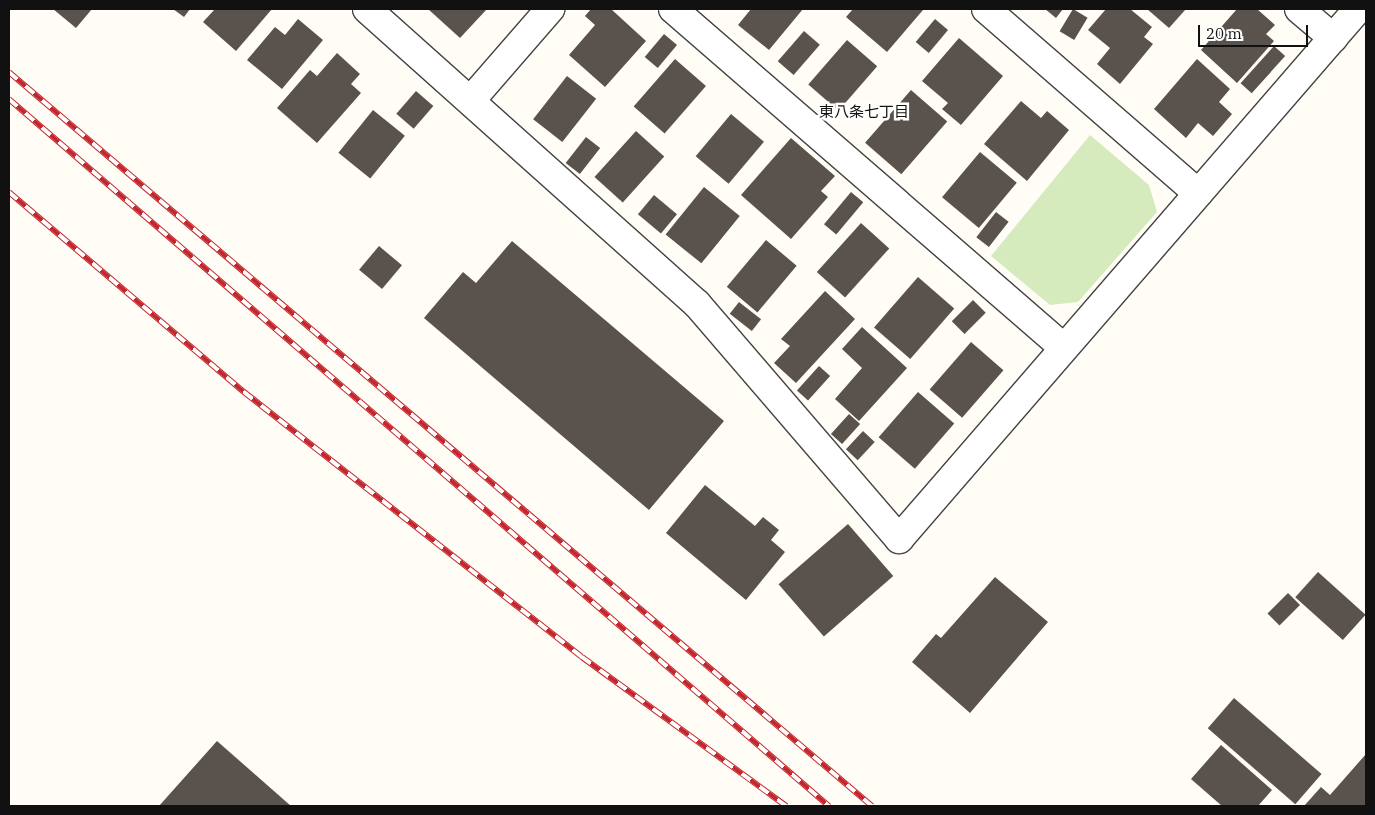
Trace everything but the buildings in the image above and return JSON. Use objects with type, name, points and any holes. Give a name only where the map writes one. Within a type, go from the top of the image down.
[{"type":"street","points":[[367,9],[472,100],[697,304],[899,539],[1358,9]]},
{"type":"street","points":[[472,100],[550,9]]},
{"type":"street","points":[[673,9],[1064,348]]},
{"type":"street","points":[[986,9],[1198,193]]},
{"type":"street","points":[[1299,9],[1333,38]]},
{"type":"green space","points":[[1090,135],[1149,185],[1157,212],[1078,302],[1050,305],[991,256]]},
{"type":"railway","points":[[9,72],[872,806]]},
{"type":"railway","points":[[9,99],[829,806]]},
{"type":"railway","points":[[9,192],[244,392],[582,657],[786,806]]},
{"type":"district","name":"東八条七丁目","points":[[864,112]]}]
